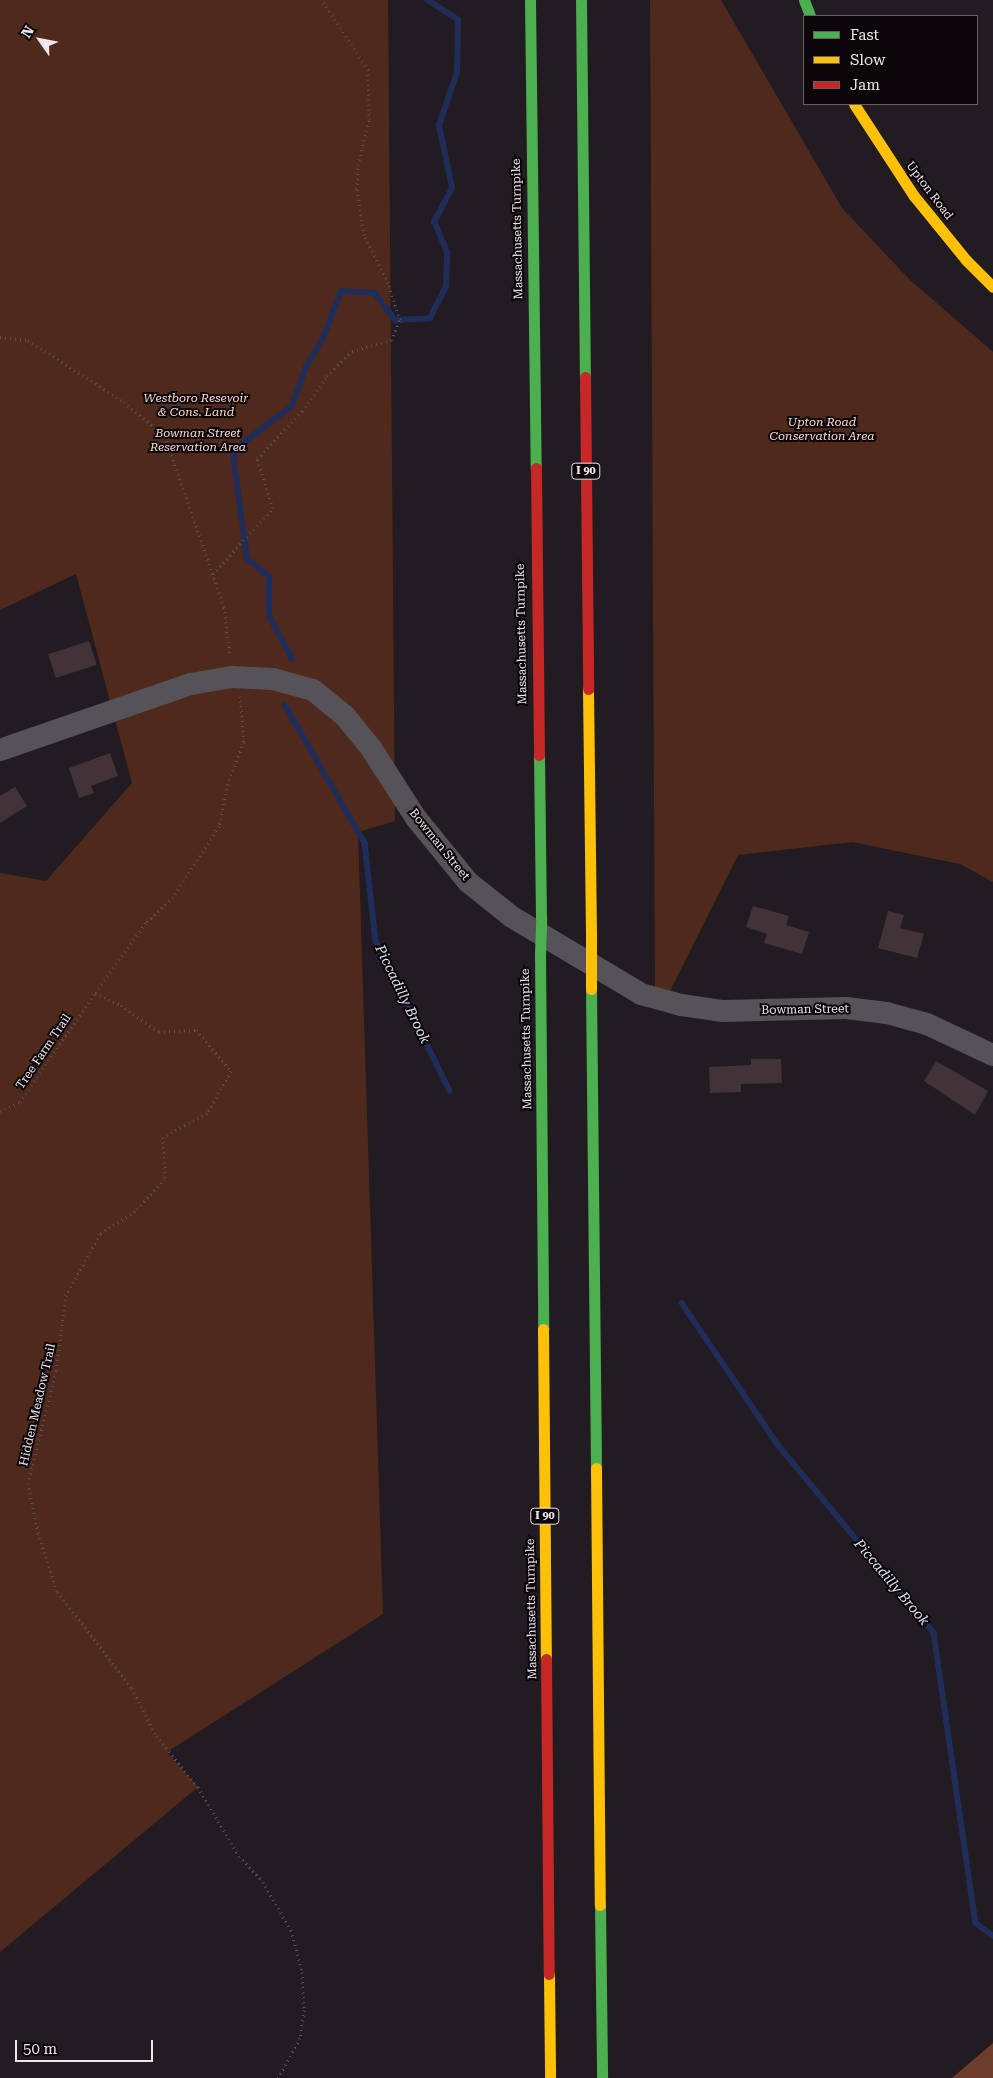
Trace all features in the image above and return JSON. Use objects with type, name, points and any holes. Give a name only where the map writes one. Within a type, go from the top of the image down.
[{"type":"main road","name":"Massachusetts Turnpike","points":[[530,0],[541,917],[550,2078]]},
{"type":"main road","name":"I 90","points":[[581,0],[602,2078]]},
{"type":"main road","points":[[804,0],[810,15]]},
{"type":"main road","name":"Upton Road","points":[[855,105],[914,196],[966,260],[993,287]]},
{"type":"street","name":"Bowman Street","points":[[0,750],[191,684],[232,678],[273,679],[313,690],[345,716],[366,742],[416,818],[468,882],[512,917],[641,994],[681,1005],[722,1010],[846,1008],[887,1013],[927,1024],[993,1055]]},
{"type":"path","points":[[213,575],[273,508],[257,459],[302,411],[327,376],[352,351],[391,340],[400,320],[388,283],[364,235],[358,189],[358,165],[370,120],[368,70],[322,0]]},
{"type":"path","points":[[0,337],[28,340],[124,402],[165,436],[224,607],[232,678],[243,704],[244,742],[229,779],[219,826],[173,897],[146,923],[95,993]]},
{"type":"path","name":"Tree Farm Trail","points":[[0,1111],[20,1102],[95,993]]},
{"type":"path","name":"Hidden Meadow Trail","points":[[95,993],[121,1005],[159,1032],[196,1030],[231,1072],[207,1113],[163,1137],[165,1179],[135,1211],[100,1234],[66,1296],[56,1370],[28,1483],[38,1533],[57,1592],[132,1688],[156,1736],[198,1787],[239,1856],[263,1882],[291,1930],[302,1972],[304,2010],[300,2038],[278,2078]]},
{"type":"green space","name":"Westboro Resevoir & Cons. Land","points":[[0,0],[388,0],[395,821],[358,832],[383,1614],[167,1752],[198,1787],[0,1952],[0,873],[46,881],[132,783],[76,574],[0,610]]},
{"type":"green space","name":"Upton Road Conservation Area","points":[[650,0],[721,0],[842,208],[909,279],[993,352],[993,882],[960,864],[852,842],[738,855],[667,997],[655,998]]},
{"type":"shaded area","points":[[993,2043],[993,2078],[952,2078]]},
{"type":"building","points":[[173,388],[185,401],[170,415],[158,402]]},
{"type":"building","points":[[89,641],[97,665],[56,678],[48,654]]},
{"type":"building","points":[[110,753],[118,776],[91,786],[94,793],[79,798],[69,768]]},
{"type":"building","points":[[15,787],[27,806],[0,823],[0,796]]},
{"type":"building","points":[[753,906],[789,916],[786,925],[809,932],[802,954],[764,943],[767,934],[746,927]]},
{"type":"building","points":[[888,911],[904,915],[900,928],[924,934],[917,958],[878,948]]},
{"type":"building","points":[[751,1059],[781,1059],[782,1083],[741,1084],[741,1092],[710,1093],[709,1067],[751,1065]]},
{"type":"building","points":[[936,1061],[988,1091],[975,1115],[924,1081]]},
{"type":"waterway","name":"Piccadilly Brook","points":[[292,659],[269,616],[269,577],[247,559],[233,455],[243,443],[292,406],[306,367],[323,338],[341,291],[375,293],[395,320],[430,318],[446,287],[447,252],[434,222],[452,188],[439,125],[457,72],[458,20],[427,0]]},
{"type":"waterway","name":"Piccadilly Brook","points":[[285,705],[365,843],[376,941],[450,1091]]},
{"type":"waterway","name":"Piccadilly Brook","points":[[682,1303],[779,1446],[934,1633],[976,1923],[993,1936]]},
{"type":"traffic: fast","points":[[530,0],[536,468]]},
{"type":"traffic: fast","points":[[581,0],[585,377]]},
{"type":"traffic: fast","points":[[804,0],[810,15]]},
{"type":"traffic: fast","points":[[539,755],[541,917]]},
{"type":"traffic: fast","points":[[540,954],[541,917]]},
{"type":"traffic: fast","points":[[540,954],[543,1329]]},
{"type":"traffic: fast","points":[[591,989],[596,1468]]},
{"type":"traffic: fast","points":[[600,1905],[602,2078]]},
{"type":"traffic: slow","points":[[855,105],[914,196],[966,260],[993,287]]},
{"type":"traffic: slow","points":[[588,689],[591,942]]},
{"type":"traffic: slow","points":[[591,942],[591,989]]},
{"type":"traffic: slow","points":[[543,1329],[546,1659]]},
{"type":"traffic: slow","points":[[596,1468],[600,1905]]},
{"type":"traffic: slow","points":[[549,1974],[550,2078]]},
{"type":"traffic: jam","points":[[585,377],[588,689]]},
{"type":"traffic: jam","points":[[536,468],[539,755]]},
{"type":"traffic: jam","points":[[546,1659],[549,1974]]},
{"type":"park label","name":"Bowman Street Reservation Area","points":[[198,441]]}]
